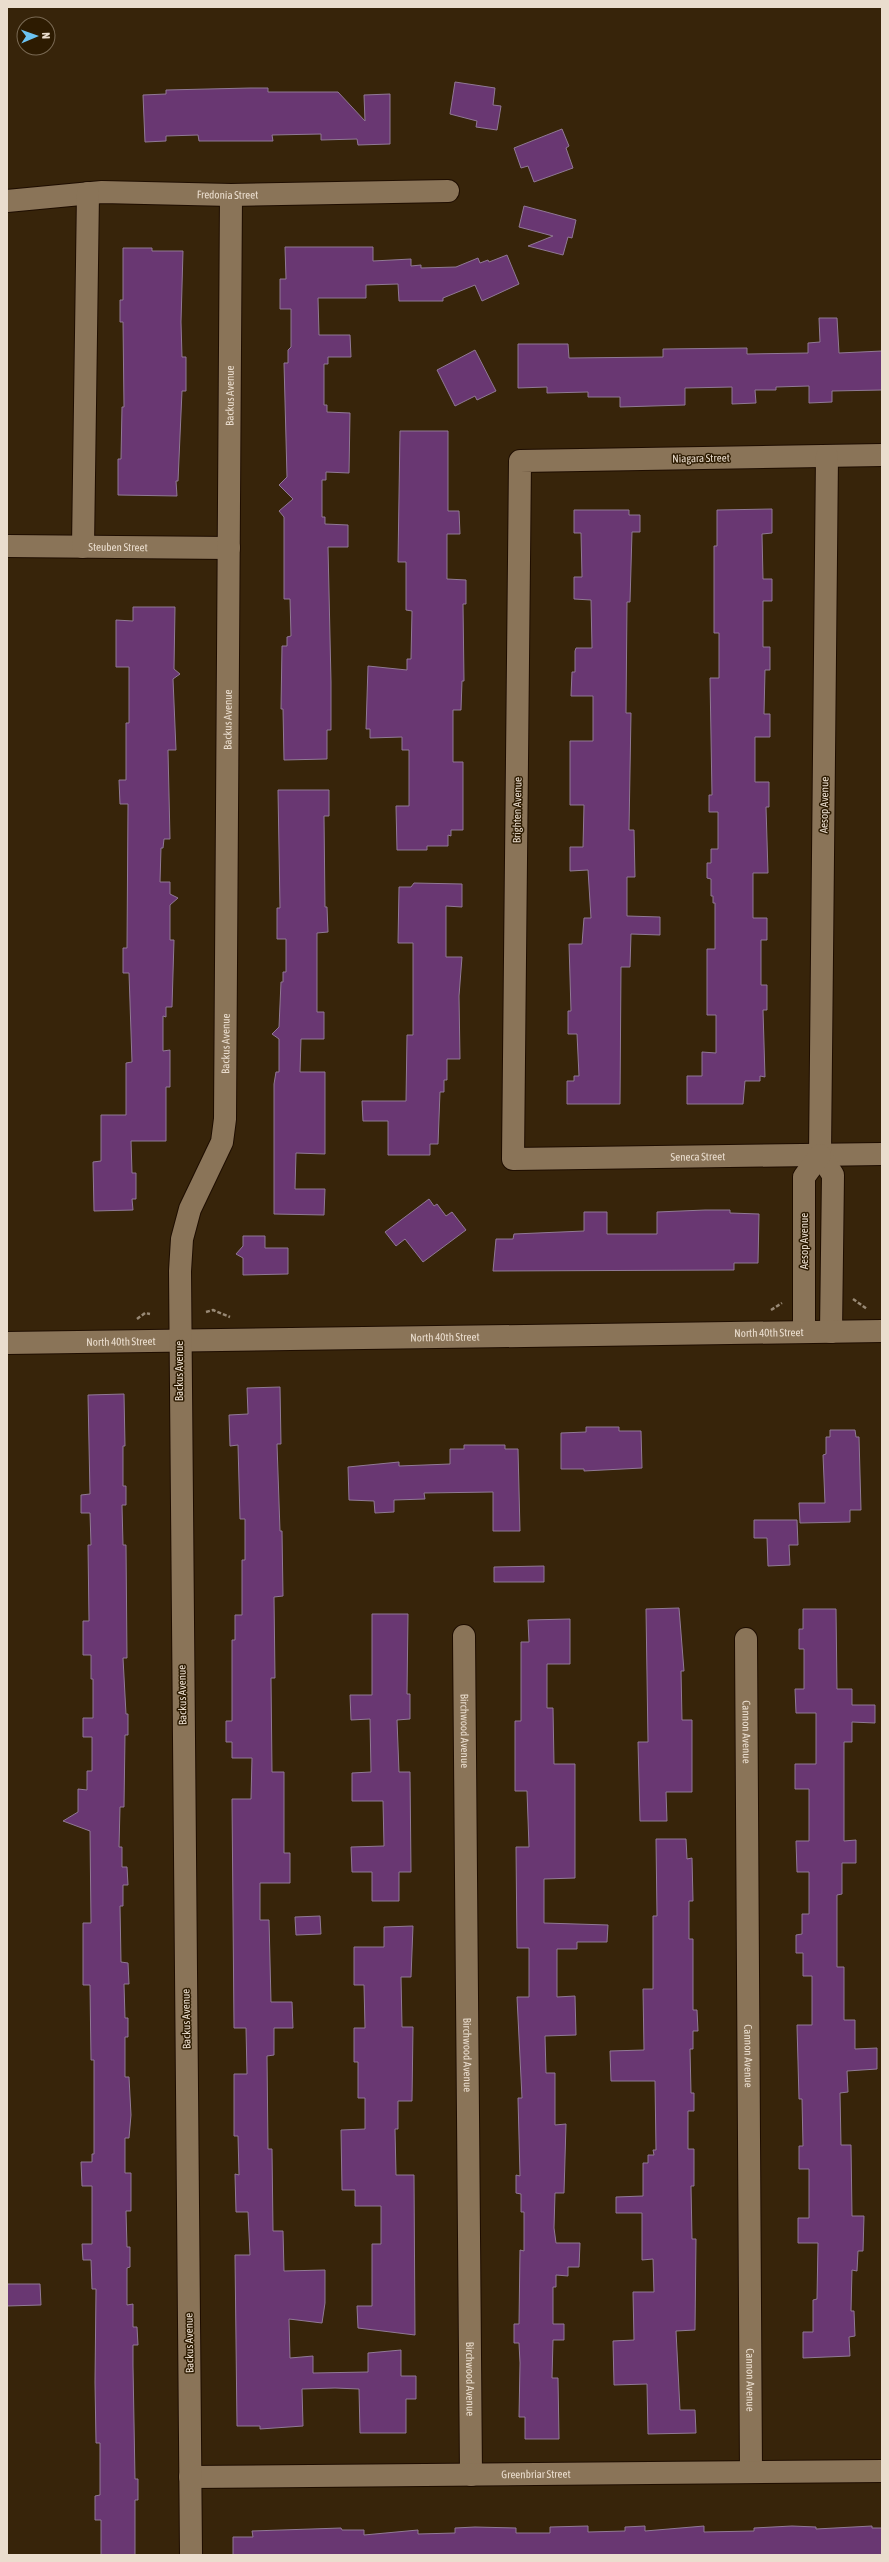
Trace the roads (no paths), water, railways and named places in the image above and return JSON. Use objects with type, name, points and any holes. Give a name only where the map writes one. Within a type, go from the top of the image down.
[{"type":"street","name":"Fredonia Street","points":[[7,200],[88,193],[231,195],[448,191]]},
{"type":"street","points":[[83,547],[88,193]]},
{"type":"street","name":"Backus Avenue","points":[[191,2555],[179,1340],[182,1239],[190,1209],[222,1142],[225,1118],[231,195]]},
{"type":"street","name":"Niagara Street","points":[[520,461],[882,455]]},
{"type":"street","name":"Aesop Avenue","points":[[804,1332],[804,1176],[820,1155],[828,456]]},
{"type":"street","name":"Brighten Avenue","points":[[513,1159],[520,461]]},
{"type":"street","name":"Steuben Street","points":[[7,546],[229,548]]},
{"type":"street","name":"Seneca Street","points":[[513,1159],[882,1154]]},
{"type":"street","points":[[820,1155],[833,1175],[831,1332]]},
{"type":"street","name":"North 40th Street","points":[[7,1343],[882,1331]]},
{"type":"street","name":"Birchwood Avenue","points":[[464,1636],[471,2474]]},
{"type":"street","name":"Cannon Avenue","points":[[746,1639],[751,2472]]},
{"type":"street","name":"Greenbriar Street","points":[[190,2477],[882,2471]]}]
